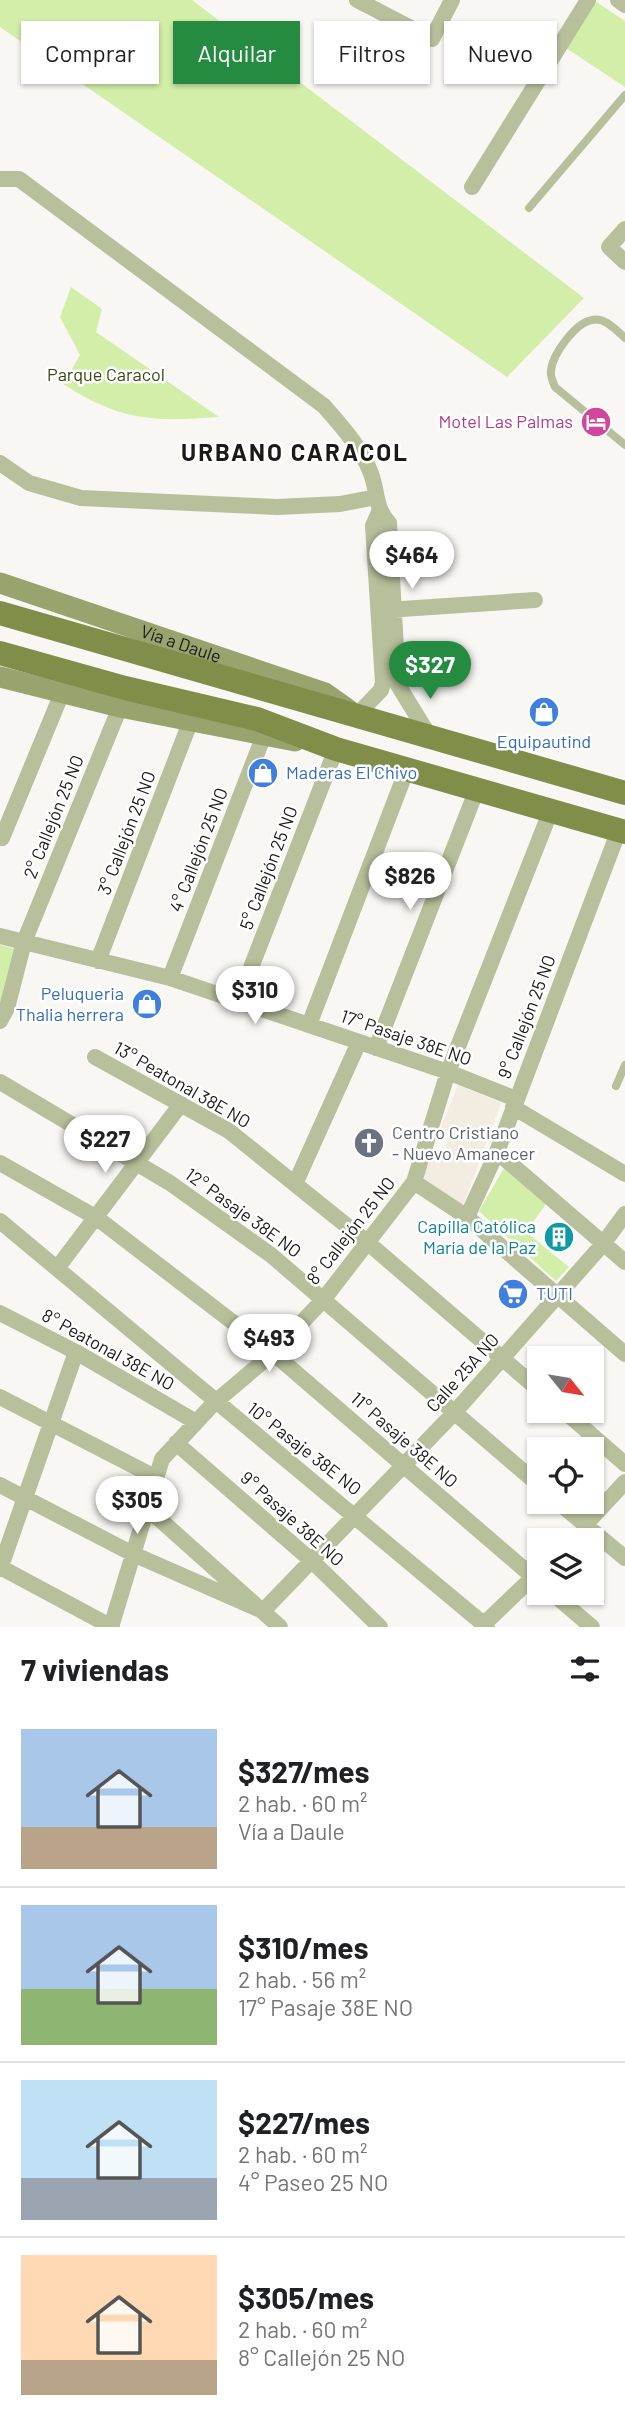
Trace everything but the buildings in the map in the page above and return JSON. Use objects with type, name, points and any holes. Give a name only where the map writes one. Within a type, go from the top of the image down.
[{"type":"main road","name":"Vía a Daule","points":[[0,583],[325,693],[356,716]]},
{"type":"main road","name":"Vía a Daule","points":[[0,613],[625,793]]},
{"type":"main road","points":[[0,653],[125,688],[257,719],[336,749]]},
{"type":"main road","points":[[6,681],[336,749],[622,831]]},
{"type":"street","points":[[357,0],[432,39],[452,0]]},
{"type":"street","points":[[472,187],[588,0]]},
{"type":"street","points":[[618,0],[625,5]]},
{"type":"street","points":[[0,179],[19,179],[324,407],[350,436],[371,472],[378,505],[388,523],[383,683],[380,690],[356,716]]},
{"type":"street","points":[[625,229],[609,247],[625,262]]},
{"type":"street","points":[[0,463],[29,483],[81,498],[277,507],[378,505]]},
{"type":"street","points":[[387,610],[535,600]]},
{"type":"street","points":[[387,610],[398,685],[430,737]]},
{"type":"street","points":[[2,838],[62,693]]},
{"type":"street","name":"2° Callejón 25 NO","points":[[0,1021],[7,1008],[24,942],[120,706]]},
{"type":"street","name":"3° Callejón 25 NO","points":[[98,961],[191,720]]},
{"type":"street","name":"4° Callejón 25 NO","points":[[170,978],[264,735]]},
{"type":"street","name":"5° Callejón 25 NO","points":[[238,1001],[336,749]]},
{"type":"street","points":[[309,1025],[407,769]]},
{"type":"street","points":[[376,1048],[477,789]]},
{"type":"street","name":"8° Callejón 25 NO","points":[[111,1627],[162,1459],[214,1402],[273,1353],[323,1300],[414,1182],[448,1072],[551,810]]},
{"type":"street","name":"9° Callejón 25 NO","points":[[467,1217],[498,1152],[622,831]]},
{"type":"street","name":"17° Pasaje 38E NO","points":[[0,936],[170,978],[448,1072],[515,1103],[625,1174]]},
{"type":"street","points":[[295,1184],[359,1042]]},
{"type":"street","name":"13° Peatonal 38E NO","points":[[95,1057],[229,1130],[367,1242],[527,1380]]},
{"type":"street","name":"12° Pasaje 38E NO","points":[[0,1082],[137,1163],[271,1255],[527,1475]]},
{"type":"street","points":[[58,1267],[181,1104]]},
{"type":"street","points":[[498,1152],[625,1262]]},
{"type":"street","name":"11° Pasaje 38E NO","points":[[0,1163],[97,1217],[273,1353],[527,1571]]},
{"type":"street","points":[[414,1182],[467,1217],[625,1354]]},
{"type":"street","name":"Calle 25A NO","points":[[263,1611],[454,1413],[603,1244],[625,1214]]},
{"type":"street","name":"10° Pasaje 38E NO","points":[[0,1222],[58,1267],[214,1402],[356,1515],[486,1626]]},
{"type":"street","name":"8° Peatonal 38E NO","points":[[0,1313],[76,1352],[196,1422]]},
{"type":"street","points":[[76,1352],[0,1567],[111,1627]]},
{"type":"street","points":[[0,1397],[155,1477]]},
{"type":"street","points":[[578,1423],[625,1464]]},
{"type":"street","name":"9° Pasaje 38E NO","points":[[176,1443],[312,1561],[380,1627]]},
{"type":"street","points":[[585,1525],[625,1482]]},
{"type":"street","points":[[0,1485],[133,1554],[263,1611]]},
{"type":"street","points":[[147,1508],[281,1627]]},
{"type":"street","points":[[572,1514],[625,1558]]},
{"type":"street","points":[[486,1626],[527,1587]]},
{"type":"street","points":[[566,1605],[592,1627]]},
{"type":"lane","points":[[529,208],[625,94]]},
{"type":"lane","points":[[625,338],[606,322],[593,319],[581,324],[555,357],[550,372],[555,387],[625,445]]},
{"type":"lane","points":[[616,1086],[625,1065]]},
{"type":"shaded area","points":[[458,1085],[501,1103],[462,1208],[422,1176],[432,1148],[444,1153],[450,1136],[440,1130]]},
{"type":"green space","points":[[0,0],[192,0],[220,21],[173,21],[173,84],[300,82],[584,298],[507,377],[83,84],[159,84],[159,21],[21,21],[21,41],[0,27]]},
{"type":"green space","points":[[595,1],[625,21],[625,87],[566,48]]},
{"type":"green space","name":"Parque Caracol","points":[[71,287],[102,309],[96,332],[219,417],[155,419],[138,416],[102,405],[63,384],[80,355],[60,317]]},
{"type":"green space","points":[[0,945],[16,949],[0,1007]]},
{"type":"green space","points":[[504,1168],[546,1204],[526,1232],[569,1267],[556,1281],[479,1211]]},
{"type":"place","name":"Motel Las Palmas","points":[[596,422]]},
{"type":"place","name":"Equipautind","points":[[544,712]]},
{"type":"place","name":"Maderas El Chivo","points":[[263,773]]},
{"type":"place","name":"Peluqueria Thalia herrera","points":[[147,1004]]},
{"type":"place","name":"Centro Cristiano - Nuevo Amanecer","points":[[369,1143]]},
{"type":"place","name":"Capilla Católica María de la Paz","points":[[559,1237]]},
{"type":"place","name":"TUTI","points":[[513,1294]]},
{"type":"district","name":"URBANO CARACOL","points":[[295,453]]}]
